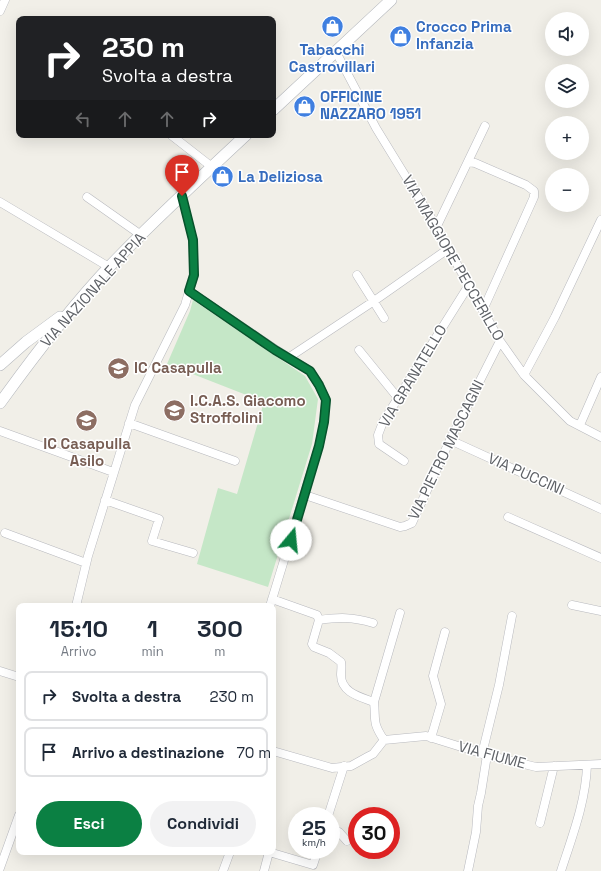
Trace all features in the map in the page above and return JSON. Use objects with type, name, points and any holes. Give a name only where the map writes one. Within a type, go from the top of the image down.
[{"type":"main road","points":[[276,107],[391,0]]},
{"type":"main road","name":"VIA NAZIONALE APPIA","points":[[0,404],[38,351],[73,307],[109,267],[243,138]]},
{"type":"main road","points":[[0,365],[26,342],[73,307]]},
{"type":"street","points":[[0,11],[6,0]]},
{"type":"street","name":"VIA MAGGIORE PECCERILLO","points":[[336,52],[376,128],[436,228],[500,341],[524,375],[570,421],[601,437]]},
{"type":"street","points":[[436,228],[485,126]]},
{"type":"street","points":[[175,138],[212,167]]},
{"type":"street","points":[[468,162],[475,163],[526,185],[534,192],[533,203],[483,310]]},
{"type":"street","points":[[77,603],[86,563],[135,405],[182,311],[194,275],[193,240],[182,196]]},
{"type":"street","points":[[87,197],[141,235]]},
{"type":"street","points":[[0,202],[109,267]]},
{"type":"street","points":[[524,375],[555,317],[601,220]]},
{"type":"street","points":[[288,358],[374,301],[448,249]]},
{"type":"street","points":[[357,275],[384,318]]},
{"type":"street","name":"VIA GRANATELLO","points":[[404,461],[379,444],[378,435],[383,422],[469,285]]},
{"type":"street","points":[[189,291],[288,358],[310,371],[326,400],[324,422],[319,446],[271,603]]},
{"type":"street","name":"VIA PIETRO MASCAGNI","points":[[305,495],[400,527],[412,523],[450,440],[500,341]]},
{"type":"street","points":[[359,350],[398,398]]},
{"type":"street","points":[[580,425],[601,377]]},
{"type":"street","points":[[129,423],[235,461]]},
{"type":"street","points":[[0,431],[113,472]]},
{"type":"street","name":"VIA PUCCINI","points":[[450,440],[601,509]]},
{"type":"street","points":[[105,500],[159,519],[152,541],[193,553]]},
{"type":"street","points":[[508,517],[601,558]]},
{"type":"street","points":[[5,533],[86,563]]},
{"type":"street","points":[[276,604],[317,615],[319,620],[312,644],[314,647],[330,652],[341,662],[341,675],[346,689],[351,693],[374,702]]},
{"type":"street","points":[[572,605],[601,611]]},
{"type":"street","points":[[276,752],[332,768],[351,766],[373,754],[384,740],[377,729],[374,720],[374,702],[400,613]]},
{"type":"street","points":[[468,871],[476,832],[478,806],[482,793],[485,755],[500,685],[512,616]]},
{"type":"street","points":[[319,620],[355,618],[373,623]]},
{"type":"street","points":[[431,738],[441,704],[433,676],[444,632]]},
{"type":"street","points":[[0,671],[16,676]]},
{"type":"street","name":"VIA FIUME","points":[[384,740],[426,736],[485,755],[536,767],[601,764]]},
{"type":"street","points":[[561,871],[578,816],[587,780],[587,765]]},
{"type":"street","points":[[331,807],[344,766]]},
{"type":"street","points":[[540,824],[545,798],[554,766]]},
{"type":"street","points":[[6,871],[0,869],[16,824]]},
{"type":"street","points":[[340,833],[347,841]]},
{"type":"street","points":[[276,854],[288,858]]},
{"type":"street","points":[[223,871],[229,855]]},
{"type":"street","points":[[264,871],[268,855]]},
{"type":"street","points":[[293,859],[313,865],[315,859]]},
{"type":"green space","points":[[193,300],[305,376],[318,399],[312,444],[268,587],[197,564],[218,488],[237,494],[264,402],[167,364],[190,311]]},
{"type":"place","name":"Tabacchi Castrovillari","points":[[332,27]]},
{"type":"place","name":"Crocco Prima Infanzia","points":[[401,36]]},
{"type":"place","name":"OFFICINE NAZZARO 1951","points":[[304,106]]},
{"type":"place","name":"La Deliziosa","points":[[222,177]]},
{"type":"place","name":"IC Casapulla","points":[[119,368]]},
{"type":"place","name":"I.C.A.S. Giacomo Stroffolini","points":[[174,410]]},
{"type":"place","name":"IC Casapulla Asilo","points":[[87,421]]},
{"type":"route","points":[[182,196],[193,240],[194,275],[189,291],[275,350],[310,371],[326,400],[324,422],[319,446],[291,540]]}]
